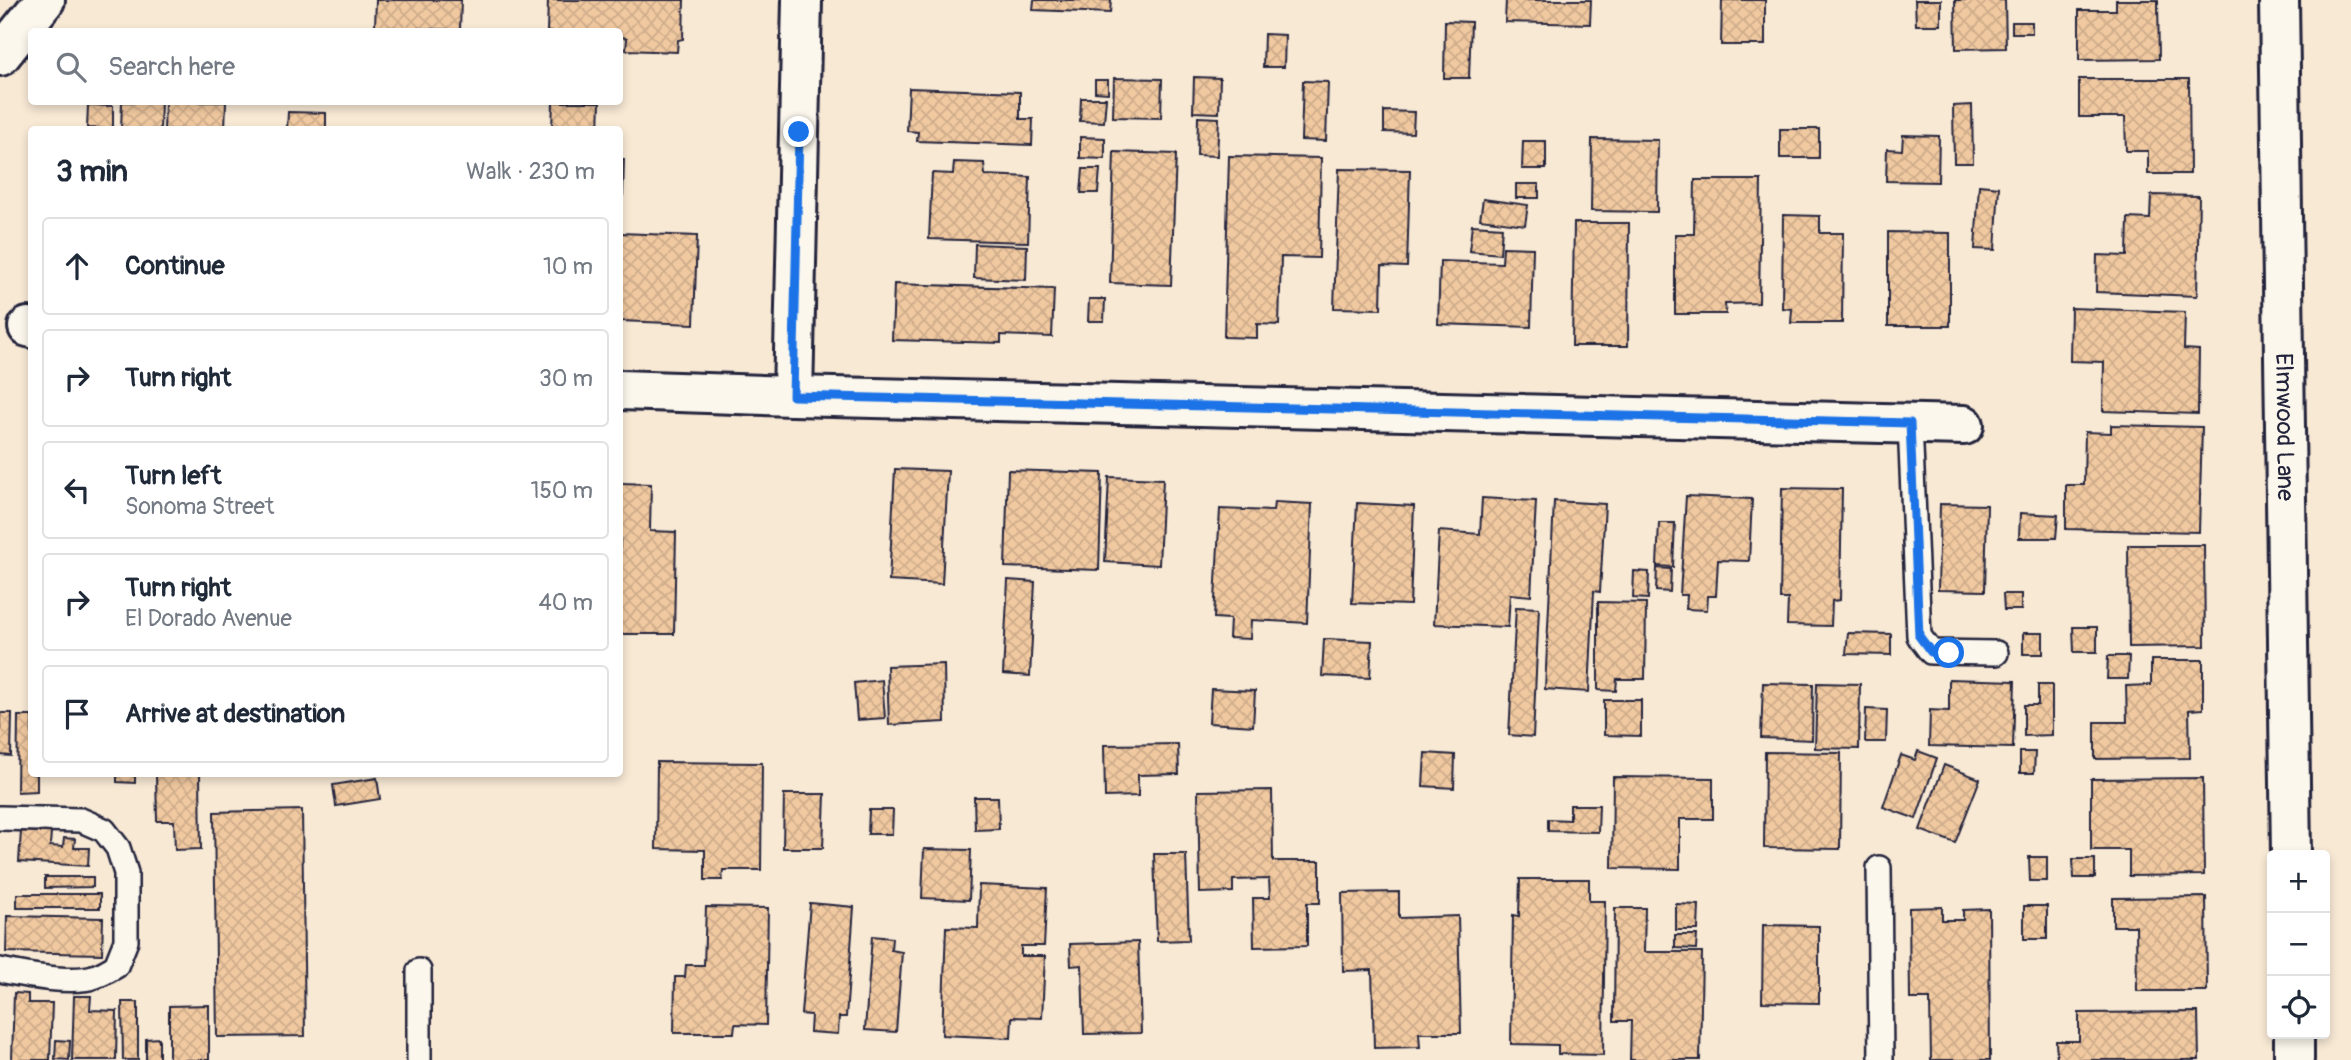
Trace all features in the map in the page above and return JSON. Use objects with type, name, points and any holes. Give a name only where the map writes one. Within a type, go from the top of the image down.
[{"type":"street","points":[[0,56],[45,0]]},
{"type":"street","points":[[793,396],[802,0]]},
{"type":"street","name":"Elmwood Lane","points":[[2279,0],[2291,850]]},
{"type":"street","points":[[623,390],[1964,425]]},
{"type":"street","points":[[2294,1039],[2294,1060]]},
{"type":"lane","points":[[1910,423],[1919,636],[1931,652],[1996,653]]},
{"type":"lane","points":[[0,818],[81,820],[104,830],[118,848],[126,873],[126,909],[125,941],[116,966],[94,977],[59,979],[0,970]]},
{"type":"lane","points":[[1879,868],[1881,1060]]},
{"type":"lane","points":[[419,971],[419,1060]]},
{"type":"building","points":[[376,0],[461,0],[460,28],[375,27]]},
{"type":"building","points":[[548,0],[684,0],[683,39],[678,40],[677,52],[626,50],[627,38],[623,37],[623,28],[547,28]]},
{"type":"building","points":[[1034,0],[1111,0],[1110,13],[1033,10]]},
{"type":"building","points":[[1506,0],[1591,0],[1590,24],[1505,22]]},
{"type":"building","points":[[1722,0],[1765,0],[1765,45],[1721,45]]},
{"type":"building","points":[[1915,0],[1941,0],[1941,25],[1916,25]]},
{"type":"building","points":[[1955,0],[2005,0],[2006,48],[1956,49]]},
{"type":"building","points":[[2116,0],[2158,0],[2159,59],[2079,60],[2079,10],[2116,10]]},
{"type":"building","points":[[1445,21],[1471,22],[1469,78],[1444,78]]},
{"type":"building","points":[[2012,22],[2032,22],[2032,33],[2012,33]]},
{"type":"building","points":[[1264,34],[1285,35],[1284,67],[1263,67]]},
{"type":"building","points":[[1194,77],[1220,78],[1219,113],[1193,112]]},
{"type":"building","points":[[1114,78],[1162,79],[1161,118],[1113,117]]},
{"type":"building","points":[[2079,79],[2189,79],[2190,174],[2148,174],[2148,151],[2126,151],[2125,117],[2079,117]]},
{"type":"building","points":[[1095,80],[1108,80],[1108,93],[1095,92]]},
{"type":"building","points":[[1303,81],[1328,82],[1326,141],[1301,140]]},
{"type":"building","points":[[909,88],[1020,92],[1020,119],[1033,119],[1032,145],[917,141],[918,132],[907,131]]},
{"type":"building","points":[[1081,98],[1106,98],[1104,122],[1080,121]]},
{"type":"building","points":[[88,105],[113,106],[113,126],[87,126]]},
{"type":"building","points":[[122,105],[161,105],[160,126],[121,126]]},
{"type":"building","points":[[165,105],[226,105],[225,126],[164,126]]},
{"type":"building","points":[[553,105],[600,105],[599,126],[552,126]]},
{"type":"building","points":[[1972,105],[1973,163],[1954,163],[1953,106]]},
{"type":"building","points":[[1384,111],[1414,112],[1413,133],[1384,132]]},
{"type":"building","points":[[288,112],[326,113],[326,126],[287,126]]},
{"type":"building","points":[[1198,117],[1219,118],[1217,156],[1197,155]]},
{"type":"building","points":[[1780,129],[1819,129],[1819,158],[1780,158]]},
{"type":"building","points":[[1903,135],[1939,136],[1938,182],[1886,181],[1887,149],[1902,150]]},
{"type":"building","points":[[1080,137],[1105,138],[1105,159],[1080,158]]},
{"type":"building","points":[[1592,139],[1658,140],[1657,212],[1591,211]]},
{"type":"building","points":[[1523,141],[1546,141],[1546,169],[1522,169]]},
{"type":"building","points":[[1114,152],[1176,154],[1171,285],[1110,283]]},
{"type":"building","points":[[1229,156],[1321,158],[1319,258],[1281,257],[1279,325],[1257,324],[1257,338],[1224,337]]},
{"type":"building","points":[[954,162],[984,163],[985,175],[1030,177],[1028,242],[929,239],[932,173],[953,174]]},
{"type":"building","points":[[1083,169],[1100,169],[1098,193],[1081,193]]},
{"type":"building","points":[[1339,169],[1410,170],[1407,267],[1382,266],[1381,309],[1334,308]]},
{"type":"building","points":[[1695,180],[1761,180],[1759,303],[1725,304],[1726,314],[1675,314],[1675,234],[1694,234]]},
{"type":"building","points":[[1516,184],[1539,184],[1539,198],[1516,198]]},
{"type":"building","points":[[1979,185],[1999,187],[1995,250],[1975,249]]},
{"type":"building","points":[[2151,195],[2199,196],[2197,296],[2096,292],[2097,255],[2127,256],[2128,218],[2150,219]]},
{"type":"building","points":[[1483,199],[1528,205],[1525,225],[1480,219]]},
{"type":"building","points":[[1783,215],[1820,216],[1820,233],[1843,233],[1842,323],[1791,323],[1792,309],[1782,308]]},
{"type":"building","points":[[1574,223],[1629,223],[1628,346],[1572,346]]},
{"type":"building","points":[[1472,225],[1502,227],[1500,254],[1469,251]]},
{"type":"building","points":[[1888,232],[1950,233],[1950,326],[1888,326]]},
{"type":"building","points":[[623,233],[697,236],[694,324],[623,321]]},
{"type":"building","points":[[975,244],[1027,246],[1026,280],[974,278]]},
{"type":"building","points":[[1503,247],[1533,248],[1531,327],[1438,324],[1440,261],[1502,263]]},
{"type":"building","points":[[894,284],[1054,289],[1052,337],[1001,335],[1001,343],[892,340]]},
{"type":"building","points":[[1089,299],[1105,299],[1104,321],[1088,321]]},
{"type":"building","points":[[2071,308],[2185,312],[2184,349],[2199,350],[2198,414],[2103,411],[2104,362],[2070,361]]},
{"type":"building","points":[[2111,425],[2202,427],[2199,532],[2066,529],[2066,485],[2084,485],[2085,432],[2111,433]]},
{"type":"building","points":[[895,469],[948,471],[942,584],[889,581]]},
{"type":"building","points":[[1008,470],[1102,473],[1099,570],[1005,567]]},
{"type":"building","points":[[1109,477],[1163,479],[1159,565],[1105,562]]},
{"type":"building","points":[[623,483],[651,484],[650,531],[676,532],[674,634],[623,634]]},
{"type":"building","points":[[1782,488],[1842,489],[1840,600],[1832,601],[1831,626],[1787,625],[1788,599],[1780,599]]},
{"type":"building","points":[[1686,496],[1752,499],[1749,561],[1718,560],[1716,596],[1708,596],[1707,610],[1686,609],[1687,595],[1680,595]]},
{"type":"building","points":[[1482,498],[1536,501],[1531,596],[1510,594],[1508,627],[1434,624],[1439,531],[1480,534]]},
{"type":"building","points":[[1554,501],[1605,504],[1600,592],[1594,591],[1589,692],[1545,689]]},
{"type":"building","points":[[1274,502],[1312,504],[1307,623],[1251,620],[1250,639],[1229,638],[1230,619],[1214,618],[1220,509],[1273,511]]},
{"type":"building","points":[[1357,503],[1414,506],[1410,605],[1352,603]]},
{"type":"building","points":[[1940,504],[1987,505],[1985,591],[1938,590]]},
{"type":"building","points":[[2020,513],[2058,515],[2056,538],[2019,538]]},
{"type":"building","points":[[1659,523],[1675,523],[1673,567],[1657,566]]},
{"type":"building","points":[[2128,545],[2204,545],[2205,646],[2129,647]]},
{"type":"building","points":[[1657,568],[1671,569],[1670,592],[1656,591]]},
{"type":"building","points":[[1634,571],[1649,572],[1648,599],[1633,598]]},
{"type":"building","points":[[1008,580],[1035,582],[1030,676],[1003,674]]},
{"type":"building","points":[[2003,594],[2021,594],[2021,610],[2004,610]]},
{"type":"building","points":[[1598,602],[1646,603],[1645,679],[1617,679],[1616,691],[1598,690]]},
{"type":"building","points":[[1516,607],[1539,608],[1533,737],[1509,735]]},
{"type":"building","points":[[2073,627],[2097,627],[2097,652],[2074,652]]},
{"type":"building","points":[[1848,633],[1891,634],[1891,655],[1846,654]]},
{"type":"building","points":[[2023,633],[2043,633],[2043,654],[2023,654]]},
{"type":"building","points":[[1324,639],[1372,641],[1370,678],[1322,676]]},
{"type":"building","points":[[2108,656],[2129,656],[2128,679],[2107,679]]},
{"type":"building","points":[[2151,660],[2203,660],[2203,709],[2189,710],[2190,758],[2095,759],[2095,722],[2127,722],[2126,686],[2151,685]]},
{"type":"building","points":[[944,664],[945,722],[889,725],[887,666]]},
{"type":"building","points":[[1949,679],[2015,681],[2013,748],[1929,746],[1930,710],[1949,711]]},
{"type":"building","points":[[882,680],[885,718],[857,720],[854,683]]},
{"type":"building","points":[[1763,683],[1813,684],[1812,740],[1761,738]]},
{"type":"building","points":[[1817,683],[1860,684],[1859,749],[1815,748]]},
{"type":"building","points":[[2038,685],[2052,685],[2052,735],[2024,736],[2024,705],[2038,705]]},
{"type":"building","points":[[1211,689],[1255,691],[1253,726],[1209,723]]},
{"type":"building","points":[[1604,700],[1641,700],[1641,736],[1604,735]]},
{"type":"building","points":[[1866,709],[1887,710],[1886,742],[1865,742]]},
{"type":"building","points":[[0,713],[12,713],[11,756],[0,755]]},
{"type":"building","points":[[18,716],[28,716],[28,777],[37,777],[37,791],[17,792]]},
{"type":"building","points":[[1178,744],[1179,774],[1138,775],[1138,796],[1105,797],[1104,745]]},
{"type":"building","points":[[1918,751],[1937,758],[1916,819],[1883,807],[1901,755],[1915,760]]},
{"type":"building","points":[[1765,752],[1841,753],[1840,849],[1764,848]]},
{"type":"building","points":[[2020,752],[2035,752],[2034,773],[2020,773]]},
{"type":"building","points":[[1425,753],[1455,755],[1454,788],[1423,786]]},
{"type":"building","points":[[657,762],[762,763],[761,870],[723,870],[722,880],[705,880],[705,850],[656,849]]},
{"type":"building","points":[[1944,765],[1980,779],[1955,843],[1920,830]]},
{"type":"building","points":[[117,777],[135,777],[135,783],[117,782]]},
{"type":"building","points":[[156,777],[200,777],[201,849],[175,850],[174,821],[157,821]]},
{"type":"building","points":[[1613,777],[1713,778],[1713,819],[1680,819],[1680,869],[1612,868]]},
{"type":"building","points":[[377,778],[380,799],[336,806],[333,785]]},
{"type":"building","points":[[2203,778],[2204,875],[2129,876],[2129,850],[2091,850],[2091,779]]},
{"type":"building","points":[[1272,790],[1273,861],[1320,861],[1320,903],[1307,903],[1307,946],[1254,947],[1253,898],[1270,898],[1269,879],[1233,880],[1233,892],[1200,893],[1198,791]]},
{"type":"building","points":[[784,794],[825,794],[823,848],[783,848]]},
{"type":"building","points":[[974,797],[998,797],[999,829],[975,830]]},
{"type":"building","points":[[1570,805],[1599,805],[1598,832],[1548,831],[1548,819],[1570,820]]},
{"type":"building","points":[[302,810],[305,1036],[217,1037],[214,812]]},
{"type":"building","points":[[869,810],[893,810],[892,834],[868,834]]},
{"type":"building","points":[[21,831],[51,832],[50,846],[63,847],[64,838],[75,839],[74,848],[89,848],[88,866],[19,862]]},
{"type":"building","points":[[924,849],[971,850],[969,900],[922,898]]},
{"type":"building","points":[[1154,854],[1186,854],[1189,940],[1157,941]]},
{"type":"building","points":[[2029,857],[2047,857],[2047,881],[2030,881]]},
{"type":"building","points":[[2073,859],[2095,859],[2095,878],[2074,878]]},
{"type":"building","points":[[45,877],[93,877],[93,887],[45,888]]},
{"type":"building","points":[[1520,879],[1589,879],[1589,901],[1605,901],[1603,1055],[1558,1054],[1558,1045],[1511,1044],[1513,915],[1519,916]]},
{"type":"building","points":[[979,885],[1047,888],[1044,946],[1021,946],[1021,956],[1045,956],[1042,1018],[1012,1017],[1011,1038],[942,1035],[946,927],[978,928]]},
{"type":"building","points":[[1399,892],[1399,918],[1458,916],[1461,1033],[1419,1033],[1420,1047],[1374,1048],[1372,970],[1343,971],[1342,893]]},
{"type":"building","points":[[17,894],[100,894],[100,908],[17,908]]},
{"type":"building","points":[[2206,897],[2207,991],[2137,991],[2136,926],[2113,926],[2113,898]]},
{"type":"building","points":[[810,903],[854,907],[846,1017],[839,1017],[838,1034],[810,1032],[811,1015],[801,1014]]},
{"type":"building","points":[[1676,904],[1699,905],[1698,930],[1676,930]]},
{"type":"building","points":[[2024,906],[2047,906],[2047,939],[2024,939]]},
{"type":"building","points":[[706,907],[768,908],[766,1025],[735,1024],[734,1033],[674,1033],[675,977],[685,977],[686,965],[704,965]]},
{"type":"building","points":[[1942,907],[1942,920],[1963,920],[1963,910],[1989,909],[1990,1060],[1931,1060],[1930,999],[1910,999],[1909,908]]},
{"type":"building","points":[[1615,908],[1645,908],[1644,952],[1702,952],[1700,1060],[1630,1060],[1631,1021],[1614,1021]]},
{"type":"building","points":[[7,916],[103,918],[102,954],[6,952]]},
{"type":"building","points":[[1763,925],[1819,926],[1819,1003],[1762,1002]]},
{"type":"building","points":[[1675,935],[1697,935],[1696,949],[1675,948]]},
{"type":"building","points":[[872,936],[892,938],[891,950],[902,952],[896,1032],[865,1030]]},
{"type":"building","points":[[1138,942],[1141,1033],[1084,1034],[1082,965],[1071,966],[1070,944]]},
{"type":"building","points":[[14,993],[28,994],[28,1003],[52,1003],[50,1060],[12,1060]]},
{"type":"building","points":[[74,996],[91,996],[90,1010],[117,1011],[116,1060],[72,1060]]},
{"type":"building","points":[[122,1002],[138,1002],[138,1060],[123,1060]]},
{"type":"building","points":[[209,1005],[209,1060],[169,1060],[169,1006]]},
{"type":"building","points":[[2198,1012],[2199,1060],[2057,1060],[2056,1041],[2079,1041],[2079,1013]]},
{"type":"building","points":[[159,1038],[159,1060],[146,1060],[146,1039]]},
{"type":"building","points":[[56,1040],[70,1041],[69,1060],[55,1059]]},
{"type":"route","points":[[799,132],[793,396],[1910,423],[1919,636],[1931,652],[1949,653]]}]
